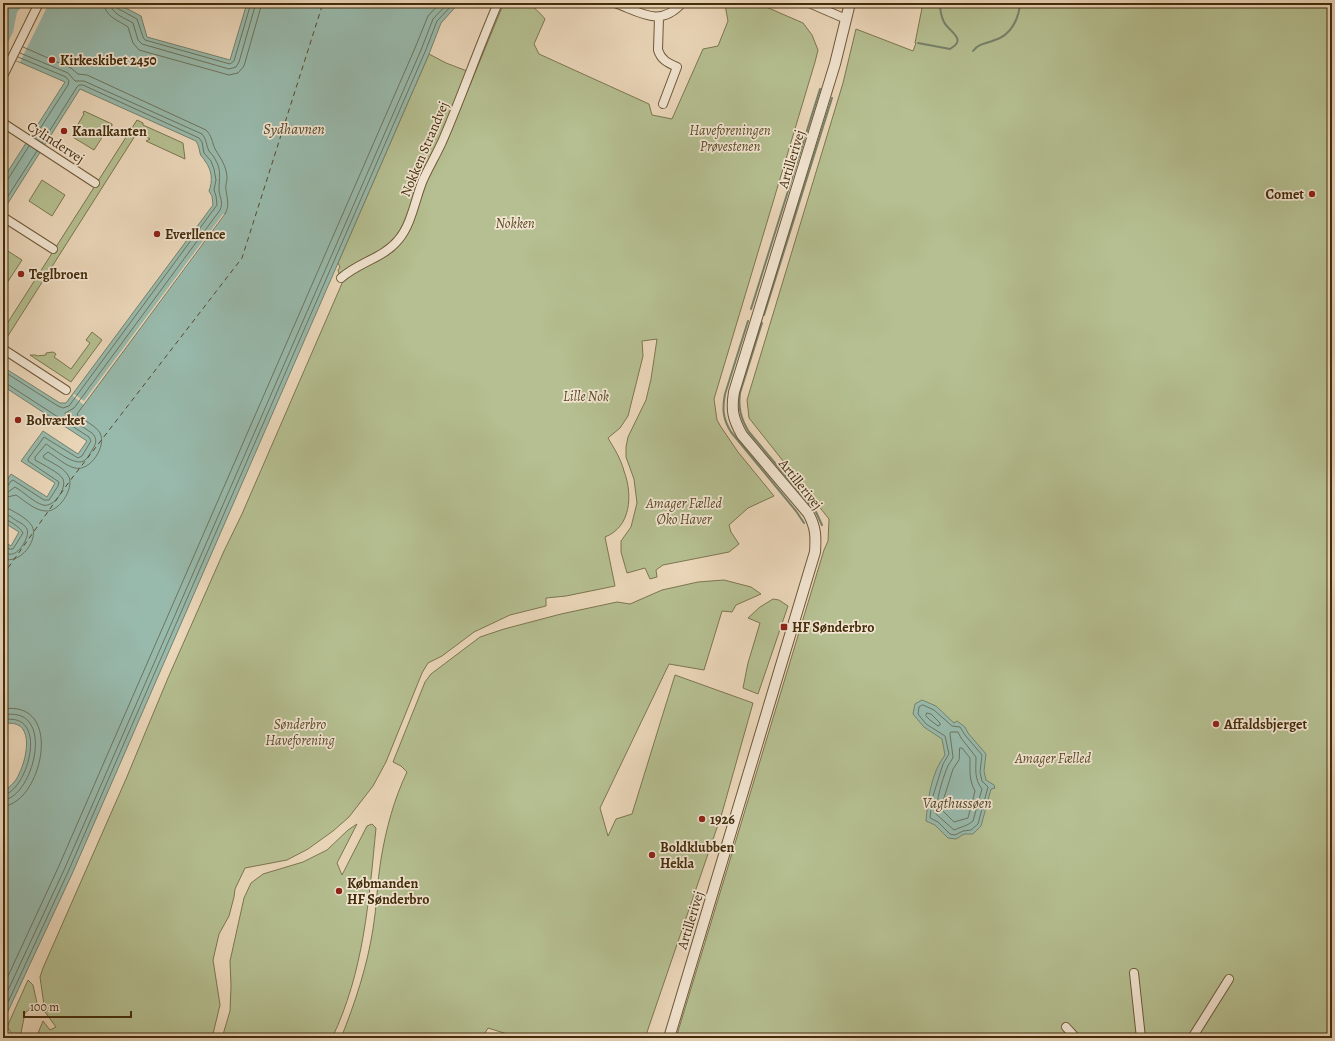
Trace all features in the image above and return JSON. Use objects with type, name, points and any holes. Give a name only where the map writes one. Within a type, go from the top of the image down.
[{"type":"street","points":[[3,76],[39,3]]},
{"type":"street","name":"Nokken Strandvej","points":[[341,278],[360,264],[382,254],[391,248],[400,238],[407,224],[422,181],[442,142],[498,3]]},
{"type":"street","points":[[615,3],[648,16],[659,17],[672,12],[682,3]]},
{"type":"street","points":[[809,3],[846,19]]},
{"type":"street","name":"Artillerivej","points":[[669,1038],[814,552],[816,539],[813,522],[808,513],[742,434],[736,424],[732,404],[734,392],[834,64],[850,3]]},
{"type":"street","points":[[659,17],[659,54],[667,62],[678,67],[663,104]]},
{"type":"street","name":"Cylindervej","points":[[3,123],[95,183]]},
{"type":"street","points":[[3,217],[53,249]]},
{"type":"street","points":[[3,349],[66,390]]},
{"type":"street","points":[[1134,973],[1141,1038]]},
{"type":"street","points":[[1192,1038],[1229,979]]},
{"type":"street","points":[[1066,1027],[1076,1038]]},
{"type":"green space","points":[[506,3],[528,5],[536,10],[545,19],[534,44],[539,54],[649,104],[652,115],[672,119],[703,49],[718,46],[728,21],[725,5],[726,3],[757,3],[803,23],[812,35],[818,50],[815,62],[714,399],[717,420],[721,427],[738,452],[774,496],[748,508],[729,525],[731,532],[739,544],[729,552],[663,565],[656,570],[657,577],[650,579],[645,568],[627,573],[621,552],[621,541],[631,527],[637,503],[634,479],[626,457],[626,447],[628,437],[646,400],[657,339],[642,341],[643,356],[628,416],[620,428],[608,438],[621,462],[627,480],[629,500],[625,518],[620,526],[614,532],[605,537],[615,586],[566,596],[546,598],[546,606],[510,615],[474,632],[442,656],[428,663],[422,673],[386,762],[373,786],[349,817],[308,849],[287,860],[245,868],[235,889],[229,916],[219,934],[213,960],[220,1005],[212,1038],[36,1038],[43,1021],[50,1030],[56,1027],[45,1012],[40,977],[43,968],[126,779],[168,678],[242,514],[343,281],[364,267],[378,261],[394,251],[407,232],[424,186],[446,143],[503,5]]},
{"type":"green space","name":"Amager Fælled","points":[[923,3],[1332,3],[1332,1038],[676,1038],[828,541],[829,519],[749,418],[747,400],[843,83],[856,29],[913,51],[916,43]]},
{"type":"green space","points":[[429,54],[446,63],[467,71],[408,216],[398,234],[389,244],[353,264],[339,274],[338,270],[340,267],[338,263]]},
{"type":"green space","points":[[84,111],[112,124],[94,150],[71,136],[84,114]]},
{"type":"green space","points":[[137,120],[143,123],[143,125],[183,143],[185,159],[146,141],[150,139],[143,135],[145,130],[140,128],[6,339],[3,338],[3,330]]},
{"type":"green space","points":[[42,180],[65,195],[52,216],[29,201]]},
{"type":"green space","points":[[3,248],[22,260],[3,289]]},
{"type":"green space","points":[[92,332],[102,340],[71,382],[30,355],[46,355],[46,353],[53,352],[56,354],[54,357],[71,369],[90,343],[86,340]]},
{"type":"green space","points":[[724,580],[751,587],[761,594],[736,605],[732,612],[722,611],[704,670],[669,664],[600,808],[608,836],[616,819],[632,814],[675,675],[753,703],[722,813],[645,1038],[520,1038],[488,1028],[482,1038],[341,1038],[364,971],[374,920],[385,837],[394,803],[407,772],[401,766],[393,762],[425,682],[431,674],[480,637],[504,629],[561,614],[617,602],[630,604],[662,590],[698,582]]},
{"type":"green space","points":[[773,599],[779,600],[788,606],[758,694],[743,688],[748,663],[760,623],[748,618],[760,607]]},
{"type":"green space","points":[[357,824],[337,863],[342,875],[367,826],[372,824],[376,828],[371,881],[358,961],[343,1013],[332,1038],[222,1038],[230,1011],[230,961],[244,898],[251,883],[263,874],[303,862],[327,850],[348,830]]},
{"type":"green space","points":[[28,980],[33,985],[37,1003],[25,1013],[21,1033],[13,1035],[7,1027]]},
{"type":"water","name":"Sydhavnen","points":[[3,3],[116,3],[141,16],[147,37],[230,60],[247,3],[459,3],[441,23],[429,54],[72,874],[3,1022],[3,793],[18,777],[25,758],[26,740],[24,732],[20,726],[13,723],[3,724],[3,541],[11,546],[19,532],[3,522],[3,486],[11,474],[47,497],[55,483],[21,461],[43,431],[78,454],[87,441],[3,386],[3,367],[60,403],[66,403],[213,205],[212,196],[209,191],[211,183],[210,172],[201,155],[196,141],[80,89],[3,211],[3,179],[65,82],[3,55]]},
{"type":"water","name":"Vagthussøen","points":[[922,700],[936,706],[954,723],[957,721],[965,727],[968,733],[986,754],[984,771],[986,780],[994,785],[995,788],[991,789],[981,826],[973,834],[964,834],[956,839],[948,838],[935,825],[926,821],[929,795],[933,778],[945,755],[942,739],[924,727],[913,714],[915,704]]},
{"type":"pier","points":[[25,3],[49,3],[20,62],[3,55],[3,52],[13,32],[17,12]]},
{"type":"pier","points":[[223,214],[225,215],[84,405],[73,396],[74,394],[84,401]]},
{"type":"waterway","points":[[918,43],[950,49],[957,42],[956,36],[946,26],[943,20],[940,3]]},
{"type":"waterway","points":[[973,51],[980,45],[1001,38],[1010,30],[1018,15],[1020,3]]},
{"type":"waterway","points":[[751,309],[820,89]]},
{"type":"waterway","points":[[764,315],[832,98]]},
{"type":"waterway","points":[[748,321],[725,394],[723,409],[726,423],[731,432],[796,511],[804,523]]},
{"type":"waterway","points":[[762,323],[740,393],[739,404],[742,418],[749,432],[816,512],[822,525]]},
{"type":"ferry route","points":[[3,575],[69,482],[242,258],[323,3]]},
{"type":"place","name":"Kirkeskibet 2450","points":[[52,60]]},
{"type":"place","name":"Kanalkanten","points":[[64,131]]},
{"type":"place","name":"Comet","points":[[1312,194]]},
{"type":"place","name":"Everllence","points":[[157,234]]},
{"type":"place","name":"Teglbroen","points":[[21,274]]},
{"type":"place","name":"Bolværket","points":[[18,420]]},
{"type":"place","name":"HF Sønderbro","points":[[784,627]]},
{"type":"place","name":"Affaldsbjerget","points":[[1216,724]]},
{"type":"place","name":"1926","points":[[702,819]]},
{"type":"place","name":"Boldklubben Hekla","points":[[652,855]]},
{"type":"place","name":"Købmanden HF Sønderbro","points":[[339,891]]},
{"type":"park label","name":"Haveforeningen Prøvestenen","points":[[730,138]]},
{"type":"park label","name":"Nokken","points":[[515,223]]},
{"type":"park label","name":"Lille Nok","points":[[586,396]]},
{"type":"park label","name":"Amager Fælled Øko Haver","points":[[684,512]]},
{"type":"park label","name":"Sønderbro Haveforening","points":[[300,732]]}]
